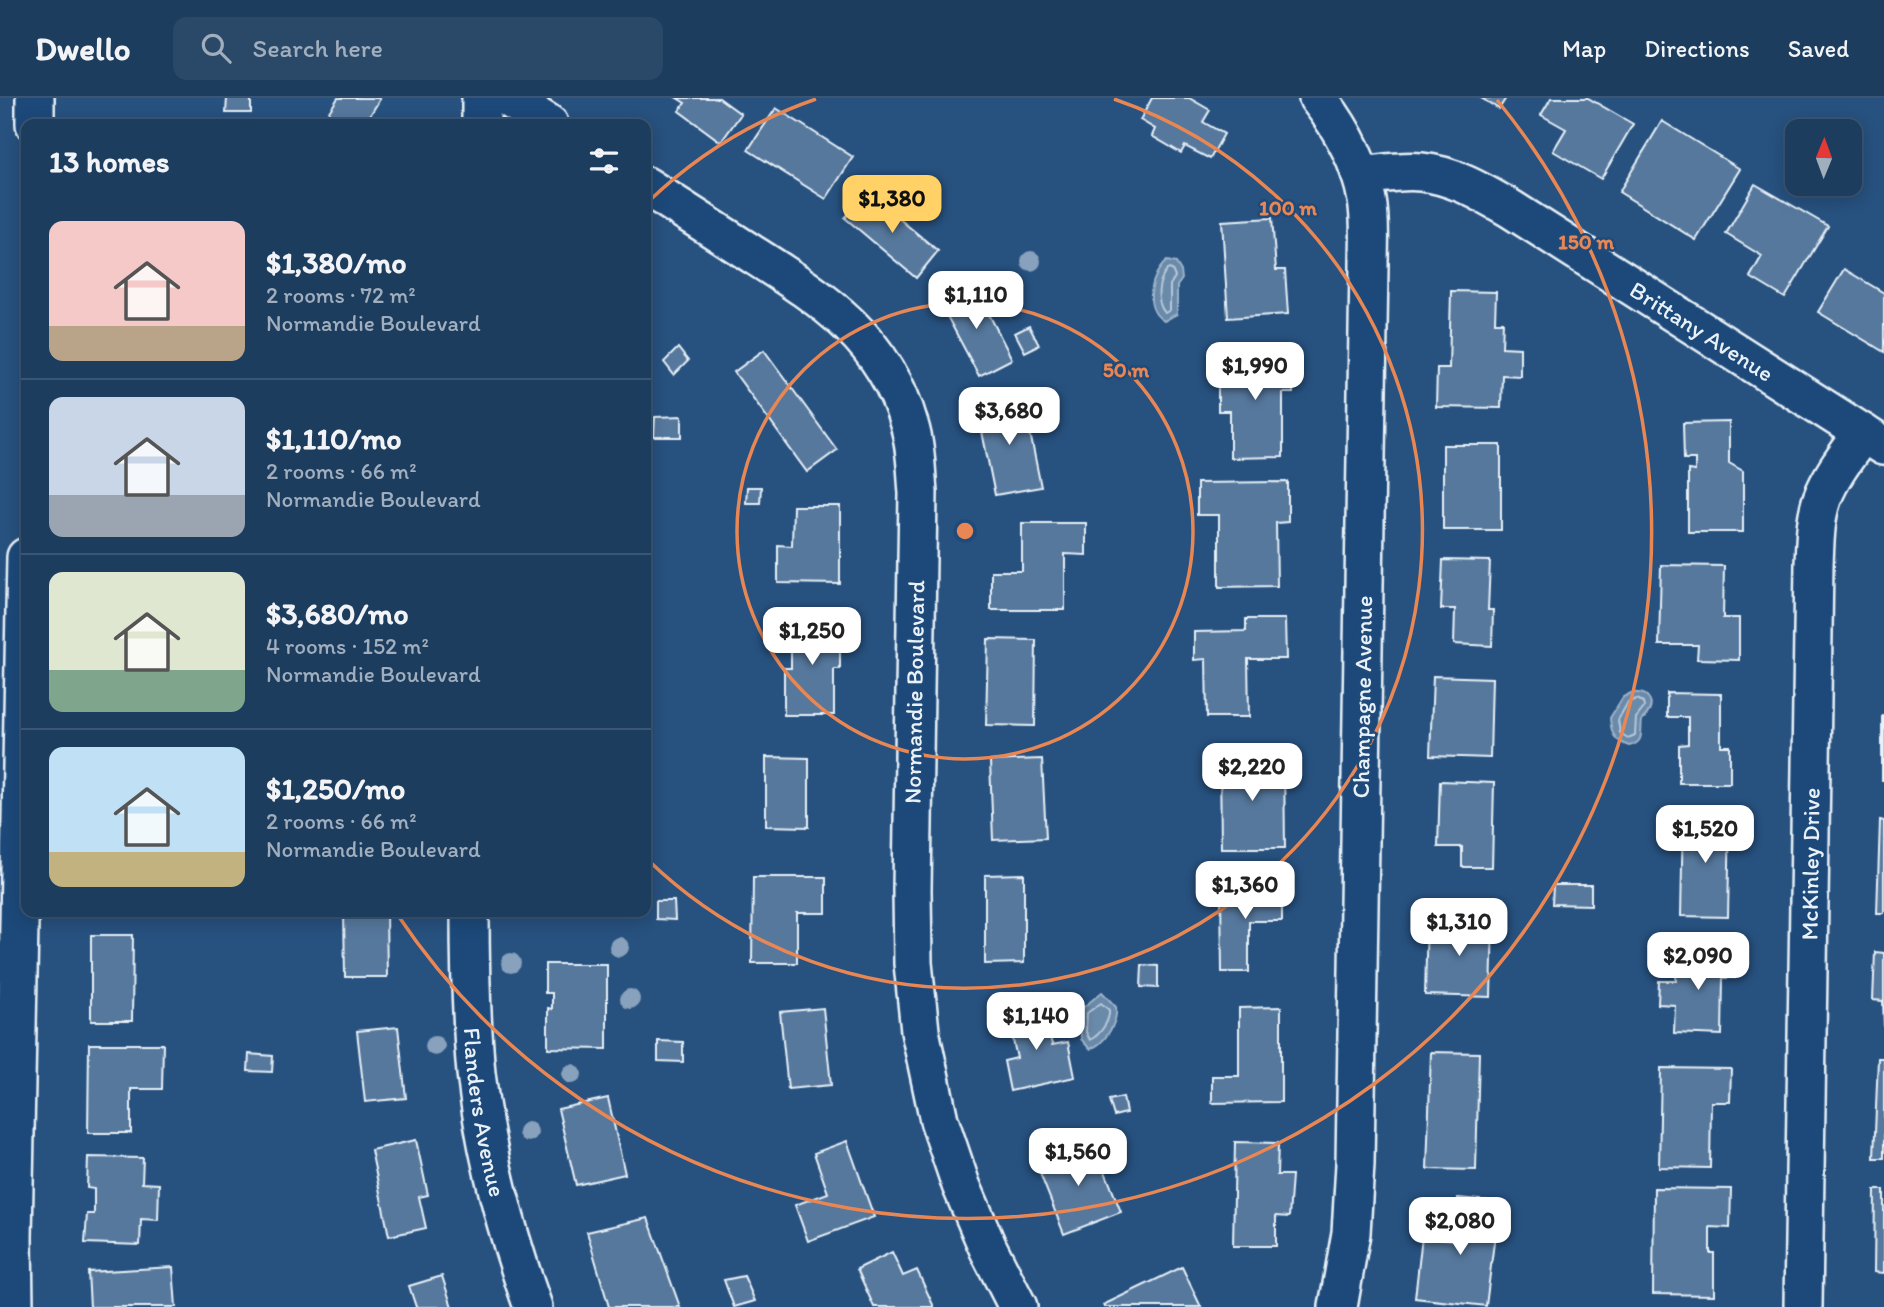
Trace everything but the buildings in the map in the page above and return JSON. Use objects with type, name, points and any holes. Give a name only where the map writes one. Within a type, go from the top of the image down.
[{"type":"street","points":[[35,98],[35,119]]},
{"type":"street","points":[[481,98],[481,119]]},
{"type":"street","points":[[508,98],[541,119]]},
{"type":"street","name":"Champagne Avenue","points":[[1318,98],[1346,138],[1361,176],[1367,202],[1369,265],[1355,1147],[1351,1233],[1338,1307]]},
{"type":"street","name":"Brittany Avenue","points":[[1361,176],[1423,172],[1469,186],[1511,209],[1873,440]]},
{"type":"street","name":"Normandie Boulevard","points":[[651,189],[833,308],[866,341],[892,380],[909,423],[918,492],[912,872],[913,963],[920,1031],[939,1120],[961,1185],[988,1248],[1018,1307]]},
{"type":"street","name":"McKinley Drive","points":[[1803,1307],[1816,524],[1821,501],[1831,479],[1873,440]]},
{"type":"street","points":[[14,1307],[21,830]]},
{"type":"street","name":"Flanders Avenue","points":[[470,917],[470,982],[477,1075],[491,1166],[515,1255],[533,1307]]},
{"type":"water","points":[[1167,261],[1176,263],[1182,279],[1177,286],[1177,314],[1164,321],[1153,308],[1151,291],[1157,274]]},
{"type":"water","points":[[1631,693],[1644,694],[1651,705],[1642,720],[1640,739],[1629,746],[1614,736],[1610,718],[1623,697]]},
{"type":"water","points":[[1102,992],[1116,1007],[1115,1019],[1101,1042],[1090,1049],[1081,1039],[1080,1010]]}]
